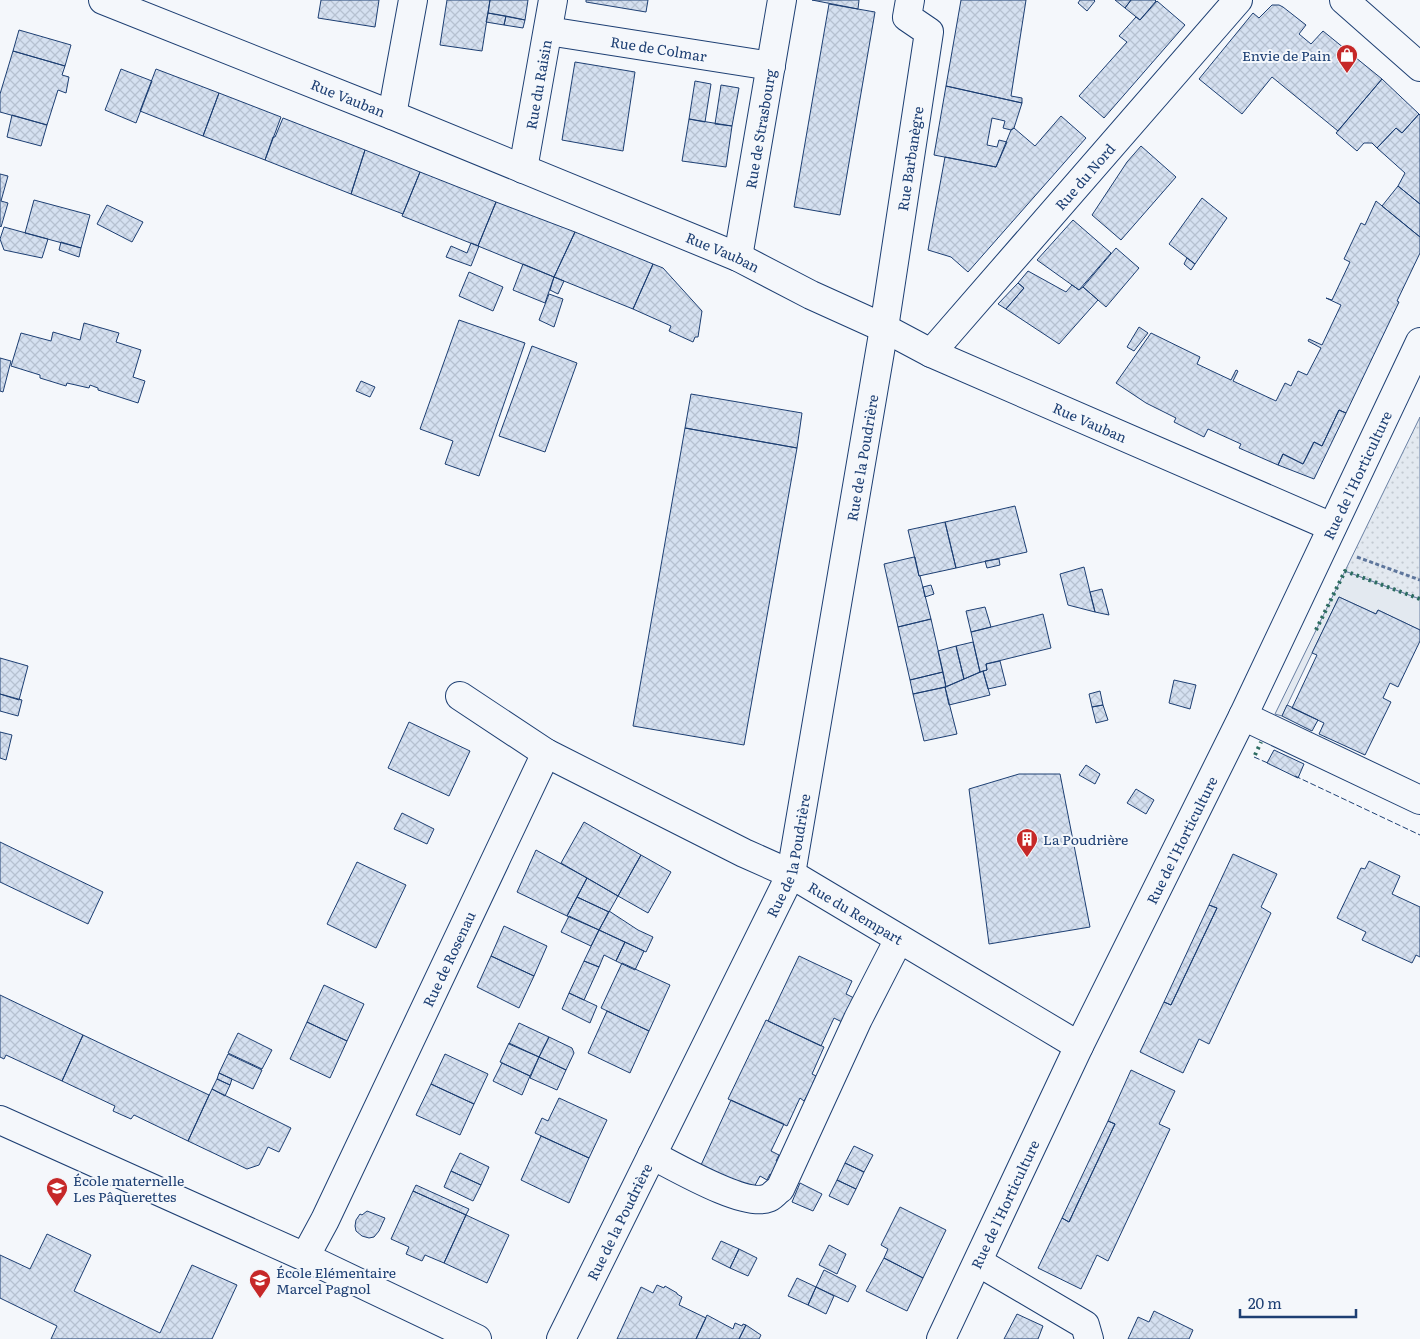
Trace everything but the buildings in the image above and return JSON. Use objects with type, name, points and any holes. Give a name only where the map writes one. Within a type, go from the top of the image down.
[{"type":"street","name":"Rue Vauban","points":[[103,0],[392,115],[738,257],[811,295],[884,328],[931,353],[1328,536]]},
{"type":"street","points":[[392,115],[413,0]]},
{"type":"street","name":"Rue du Raisin","points":[[523,169],[553,0]]},
{"type":"street","name":"Rue de Strasbourg","points":[[738,257],[782,0]]},
{"type":"street","name":"Rue Barbanègre","points":[[884,328],[929,32],[907,17],[910,0]]},
{"type":"street","name":"Rue du Nord","points":[[931,353],[1238,0]]},
{"type":"street","points":[[1344,0],[1420,67]]},
{"type":"street","name":"Rue de Colmar","points":[[548,31],[771,66]]},
{"type":"street","name":"Rue de la Poudrière","points":[[561,1339],[791,874],[884,328]]},
{"type":"street","name":"Rue de l'Horticulture","points":[[942,1339],[1079,1046],[1243,716],[1420,342]]},
{"type":"street","points":[[460,696],[546,753]]},
{"type":"street","points":[[1243,716],[1420,800]]},
{"type":"street","name":"Rue du Rempart","points":[[546,753],[744,853],[791,874],[1079,1046]]},
{"type":"street","name":"Rue de Rosenau","points":[[305,1257],[325,1220],[546,753]]},
{"type":"street","points":[[652,1155],[728,1192],[754,1200],[768,1198],[780,1189],[858,1019],[899,939]]},
{"type":"street","points":[[0,1120],[305,1257],[477,1339]]},
{"type":"street","points":[[978,1262],[1085,1325],[1089,1339]]},
{"type":"path","points":[[1328,536],[1420,580]]},
{"type":"shaded area","points":[[1420,417],[1420,599],[1345,571]]},
{"type":"shaded area","points":[[1345,571],[1420,599],[1420,630],[1378,610],[1376,614],[1339,597],[1282,716],[1275,714]]},
{"type":"hedge","points":[[1316,630],[1345,571],[1420,599]]},
{"type":"hedge","points":[[1255,755],[1261,742]]},
{"type":"fence","points":[[1254,757],[1270,764]]},
{"type":"fence","points":[[1295,776],[1420,835]]},
{"type":"place","name":"Envie de Pain","points":[[1347,74]]},
{"type":"place","name":"La Poudrière","points":[[1027,858]]},
{"type":"place","name":"École maternelle Les Pâquerettes","points":[[57,1207]]},
{"type":"place","name":"École Elémentaire Marcel Pagnol","points":[[260,1299]]}]
